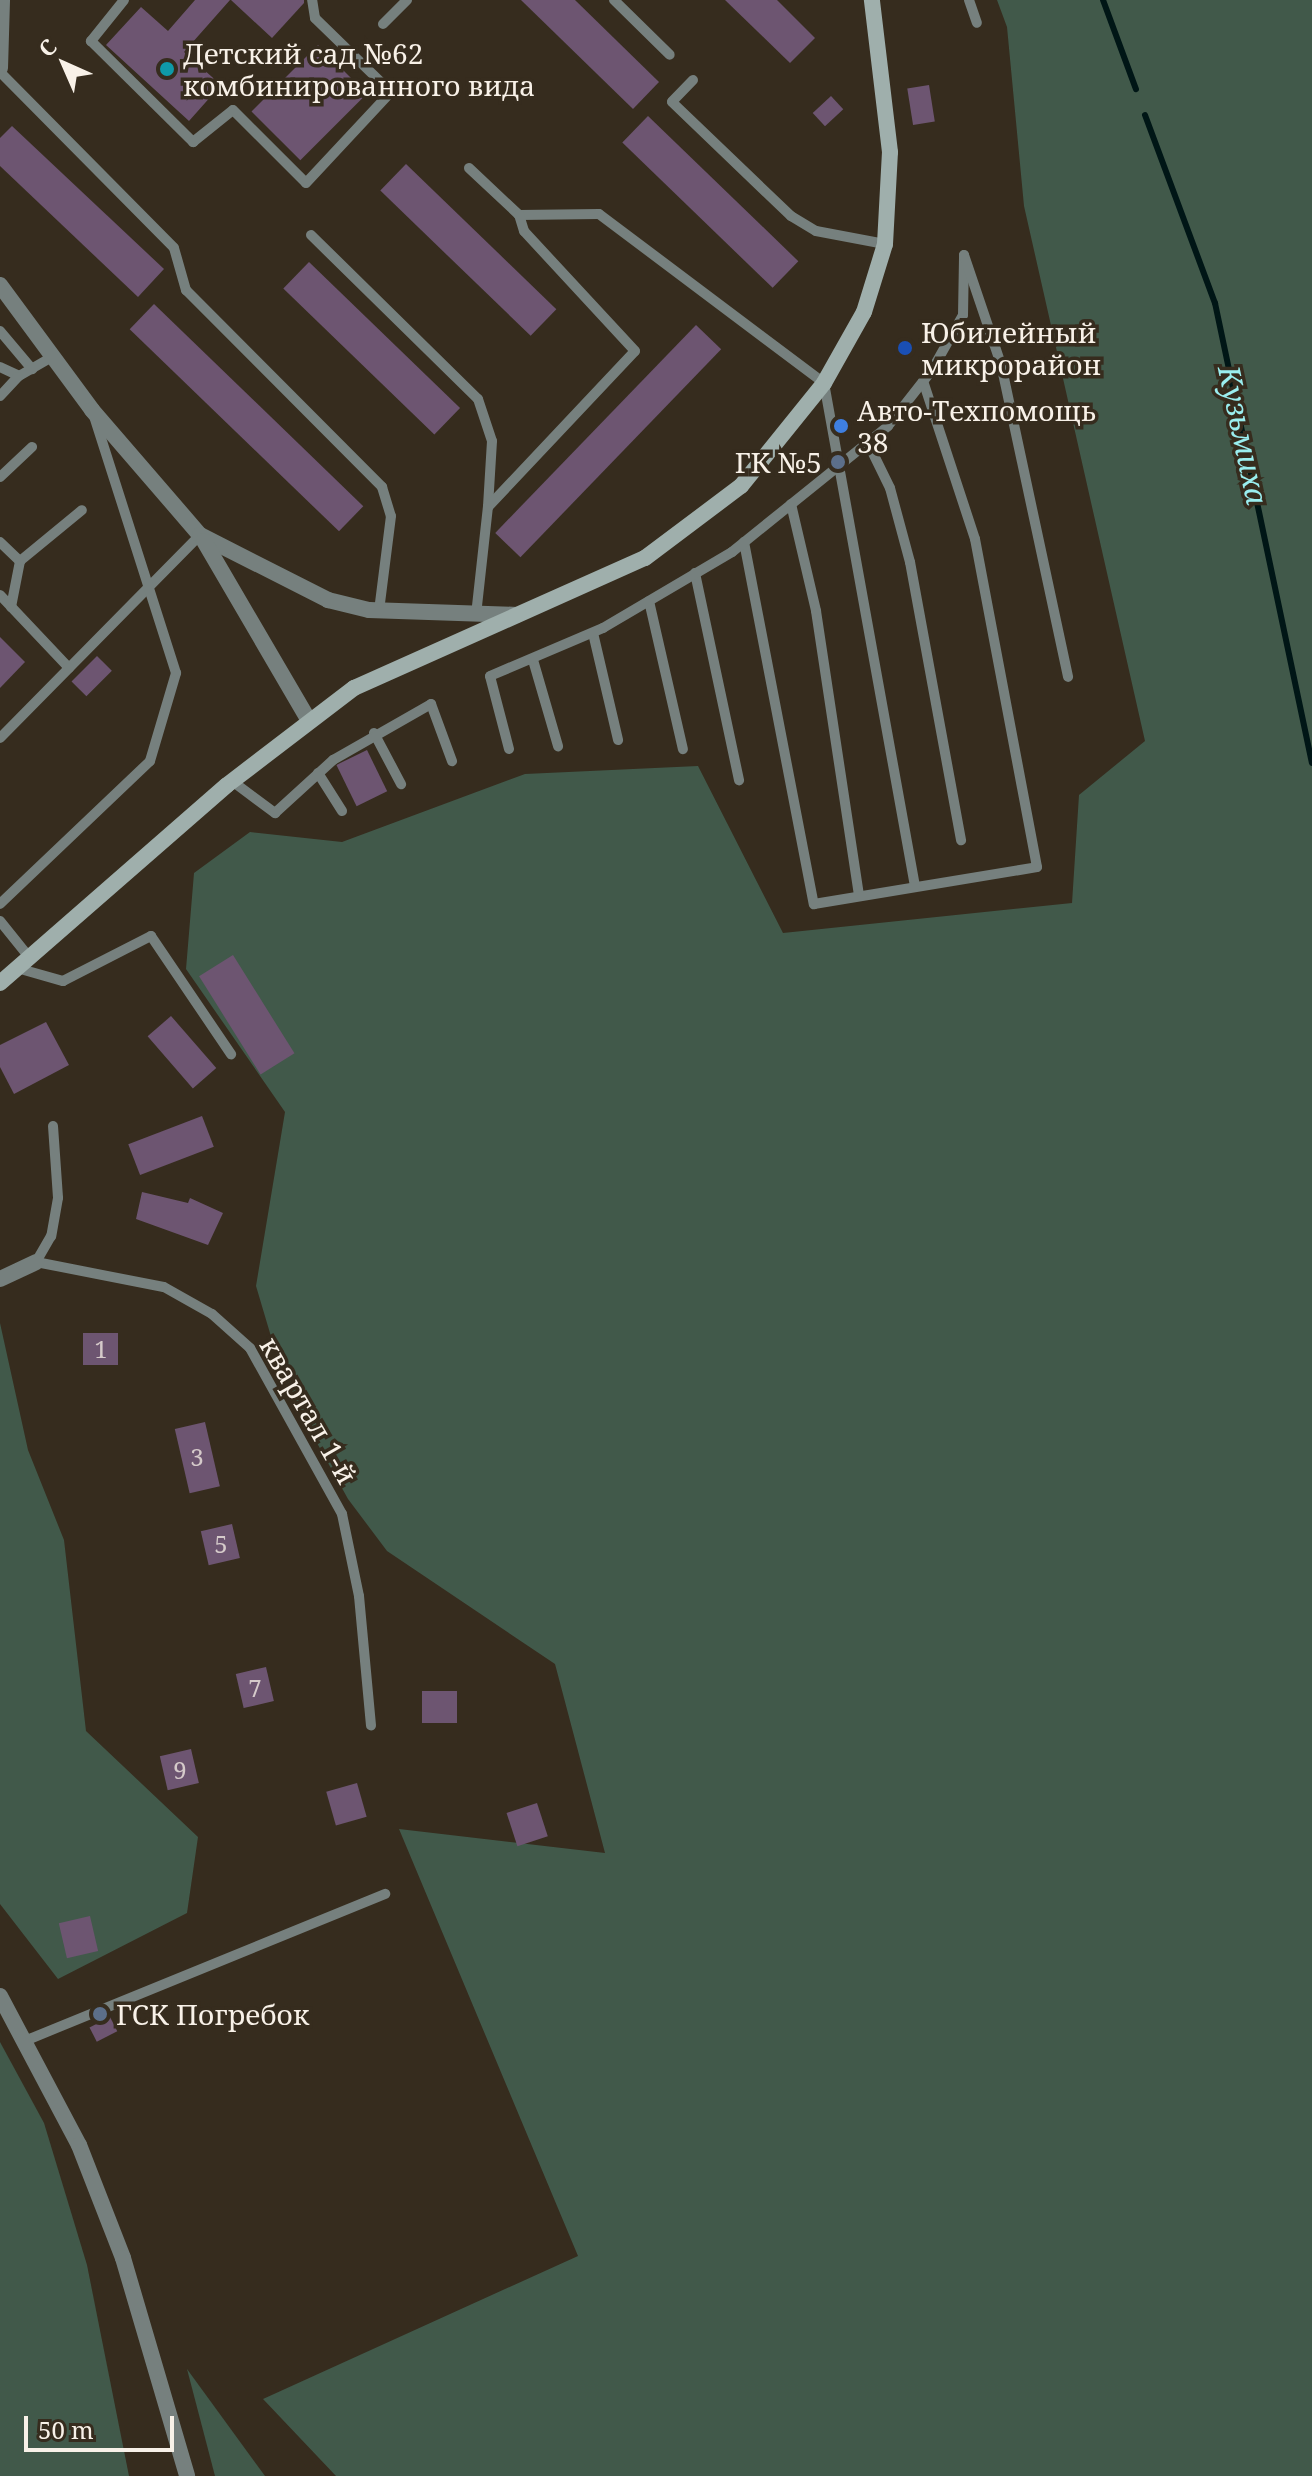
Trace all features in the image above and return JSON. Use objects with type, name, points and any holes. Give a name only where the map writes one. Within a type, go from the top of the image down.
[{"type":"main road","points":[[0,983],[308,719],[399,664],[589,587],[696,525],[741,486],[824,383],[864,312],[885,244],[890,152],[872,0]]},
{"type":"street","points":[[0,70],[2,0]]},
{"type":"street","points":[[0,285],[92,410],[200,535],[308,719]]},
{"type":"street","points":[[200,535],[266,574],[379,611],[521,615]]},
{"type":"street","points":[[0,1279],[36,1262]]},
{"type":"street","points":[[0,1996],[27,2040],[123,2258],[187,2476]]},
{"type":"lane","points":[[124,0],[91,41],[193,142],[233,110],[306,183],[391,92],[315,18],[312,0]]},
{"type":"lane","points":[[383,24],[407,0]]},
{"type":"lane","points":[[614,0],[670,55]]},
{"type":"lane","points":[[969,0],[977,23]]},
{"type":"lane","points":[[0,70],[174,248],[186,290],[382,487],[391,516],[379,611]]},
{"type":"lane","points":[[693,80],[672,102],[791,216],[816,231],[885,244]]},
{"type":"lane","points":[[469,168],[519,215],[524,231],[635,351],[488,507]]},
{"type":"lane","points":[[519,215],[599,214],[824,383],[915,886]]},
{"type":"lane","points":[[311,235],[478,399],[492,441],[476,615]]},
{"type":"lane","points":[[509,749],[490,676],[593,633],[695,573],[744,542],[867,441],[923,381],[963,315],[964,255],[1001,364],[1068,677]]},
{"type":"lane","points":[[0,331],[32,369]]},
{"type":"lane","points":[[0,396],[19,376],[52,357]]},
{"type":"lane","points":[[0,367],[19,376]]},
{"type":"lane","points":[[744,542],[814,904],[1037,867],[975,539],[923,381]]},
{"type":"lane","points":[[0,904],[150,761],[176,673],[151,582],[92,410]]},
{"type":"lane","points":[[867,441],[890,488],[910,562],[961,840]]},
{"type":"lane","points":[[0,477],[32,447]]},
{"type":"lane","points":[[791,504],[816,611],[859,896]]},
{"type":"lane","points":[[11,607],[20,561],[82,510]]},
{"type":"lane","points":[[0,738],[200,535]]},
{"type":"lane","points":[[0,542],[20,561]]},
{"type":"lane","points":[[695,573],[739,780]]},
{"type":"lane","points":[[0,595],[69,668]]},
{"type":"lane","points":[[649,601],[683,749]]},
{"type":"lane","points":[[593,633],[618,740]]},
{"type":"lane","points":[[533,660],[558,746]]},
{"type":"lane","points":[[232,781],[275,813],[318,773],[374,733],[431,704],[452,761]]},
{"type":"lane","points":[[374,733],[401,784]]},
{"type":"lane","points":[[318,773],[342,811]]},
{"type":"lane","points":[[0,921],[23,962],[63,981],[151,936],[231,1054]]},
{"type":"lane","points":[[36,1262],[51,1236],[58,1198],[53,1126]]},
{"type":"lane","name":"квартал 1-й","points":[[36,1262],[164,1287],[212,1314],[250,1348],[342,1514],[359,1596],[371,1725]]},
{"type":"lane","points":[[27,2040],[385,1894]]},
{"type":"green space","points":[[997,0],[1312,0],[1312,2476],[336,2476],[263,2399],[578,2256],[399,1829],[605,1853],[555,1664],[387,1551],[348,1499],[286,1387],[256,1286],[285,1112],[186,969],[194,873],[250,832],[342,842],[525,774],[698,766],[783,933],[1072,903],[1079,795],[1145,741],[1024,206],[1007,27]]},
{"type":"green space","points":[[0,1323],[28,1450],[64,1540],[86,1731],[198,1837],[187,1913],[58,1979],[0,1904]]},
{"type":"green space","points":[[0,2042],[44,2123],[87,2265],[129,2476],[0,2476]]},
{"type":"green space","points":[[187,2369],[265,2476],[215,2476]]},
{"type":"building","name":"Детский сад №62 комбинированного вида","points":[[195,0],[230,0],[184,52],[221,85],[189,121],[106,45],[141,7],[168,31]]},
{"type":"building","name":"Детский сад №62 комбинированного вида","points":[[231,0],[304,0],[304,3],[272,38]]},
{"type":"building","points":[[521,0],[575,0],[659,82],[633,109]]},
{"type":"building","points":[[725,0],[777,0],[815,38],[790,63]]},
{"type":"building","points":[[318,45],[367,94],[300,160],[252,111]]},
{"type":"building","points":[[929,85],[935,122],[913,125],[907,88]]},
{"type":"building","points":[[831,96],[843,109],[825,126],[813,113]]},
{"type":"building","points":[[648,116],[798,261],[773,288],[622,143]]},
{"type":"building","points":[[12,126],[164,269],[138,297],[0,166],[0,138]]},
{"type":"building","points":[[406,164],[556,309],[531,336],[380,191]]},
{"type":"building","points":[[309,262],[460,408],[434,434],[283,289]]},
{"type":"building","points":[[154,304],[363,506],[339,531],[130,329]]},
{"type":"building","points":[[696,325],[721,349],[520,557],[495,533]]},
{"type":"building","points":[[0,637],[25,662],[0,688]]},
{"type":"building","points":[[97,656],[112,671],[86,696],[72,681]]},
{"type":"building","points":[[367,750],[387,791],[357,806],[336,765]]},
{"type":"building","points":[[233,955],[294,1053],[261,1075],[199,976]]},
{"type":"building","points":[[171,1016],[216,1068],[193,1088],[148,1036]]},
{"type":"building","points":[[46,1022],[69,1065],[14,1094],[0,1067],[0,1045]]},
{"type":"building","points":[[202,1116],[214,1147],[140,1175],[128,1144]]},
{"type":"building","points":[[142,1192],[188,1203],[190,1198],[223,1213],[208,1245],[136,1219]]},
{"type":"building","points":[[83,1333],[118,1333],[118,1365],[83,1365]]},
{"type":"building","points":[[205,1422],[220,1486],[190,1493],[175,1429]]},
{"type":"building","points":[[232,1524],[240,1558],[209,1565],[201,1531]]},
{"type":"building","points":[[266,1667],[274,1701],[244,1708],[236,1674]]},
{"type":"building","points":[[422,1691],[457,1691],[457,1723],[422,1723]]},
{"type":"building","points":[[191,1749],[199,1783],[168,1790],[160,1756]]},
{"type":"building","points":[[357,1783],[367,1817],[336,1825],[326,1792]]},
{"type":"building","points":[[537,1803],[548,1836],[517,1846],[507,1813]]},
{"type":"building","points":[[90,1916],[98,1951],[67,1958],[59,1923]]},
{"type":"building","points":[[110,2017],[117,2031],[97,2042],[90,2027]]},
{"type":"waterway","name":"Кузьмиха","points":[[1103,0],[1136,89]]},
{"type":"waterway","name":"Кузьмиха","points":[[1145,115],[1215,303],[1312,763]]},
{"type":"place","name":"Детский сад №62 комбинированного вида","points":[[167,69]]},
{"type":"place","name":"Юбилейный микрорайон","points":[[905,348]]},
{"type":"place","name":"Авто-Техпомощь 38","points":[[841,426]]},
{"type":"place","name":"ГК №5","points":[[838,462]]},
{"type":"place","name":"ГСК Погребок","points":[[100,2014]]}]
